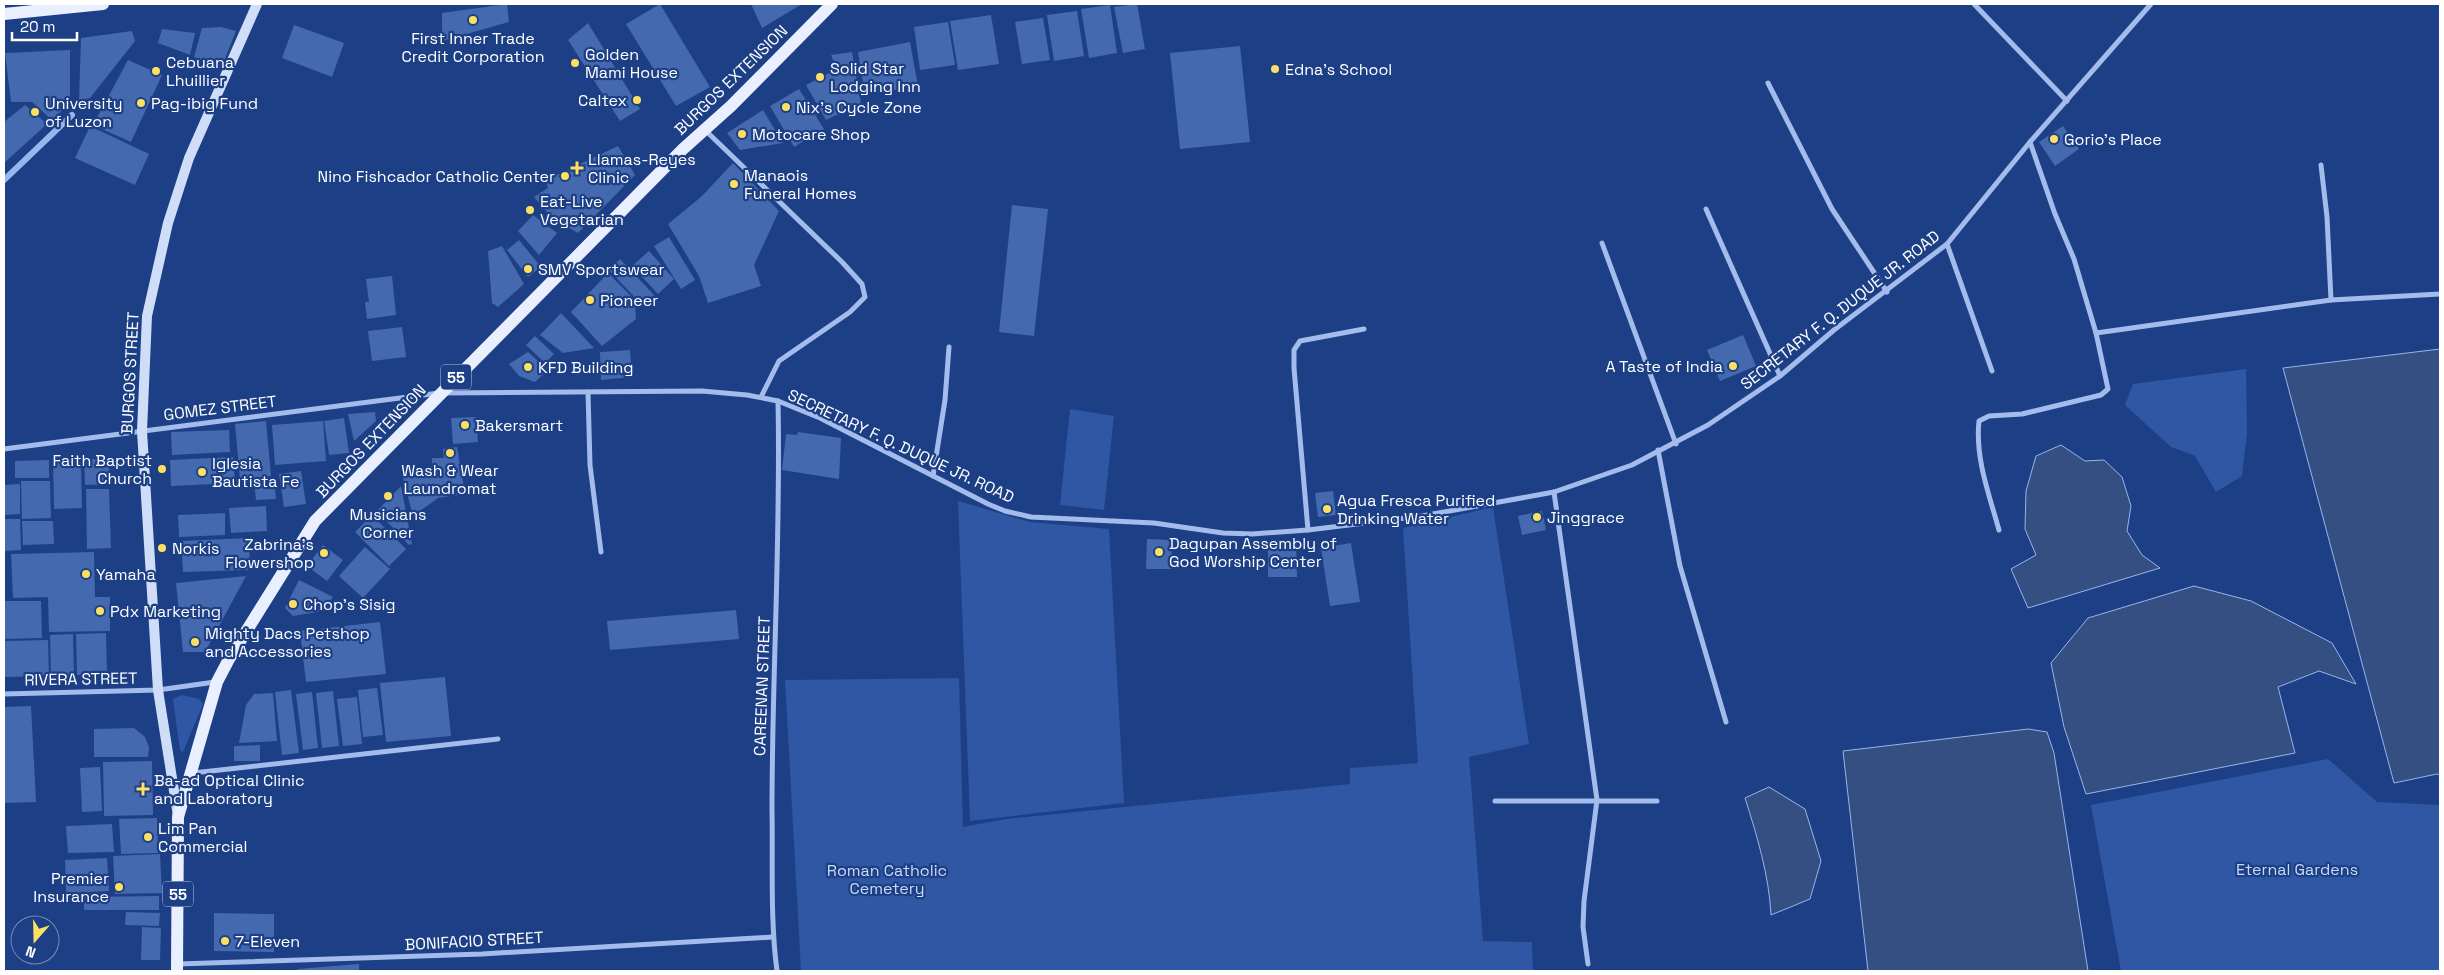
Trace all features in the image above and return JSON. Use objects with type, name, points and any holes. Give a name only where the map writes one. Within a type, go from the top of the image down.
[{"type":"main road","points":[[4,14],[103,4]]},
{"type":"main road","name":"BURGOS EXTENSION","points":[[178,817],[217,682],[229,659],[315,521],[439,393],[832,4]]},
{"type":"main road","name":"BURGOS STREET","points":[[177,968],[178,817]]},
{"type":"street","name":"BURGOS STREET","points":[[178,817],[158,690],[142,431],[147,316],[168,223],[189,158],[257,4]]},
{"type":"street","points":[[1974,4],[2067,101]]},
{"type":"street","name":"SECRETARY F. Q. DUQUE JR. ROAD","points":[[439,393],[702,391],[761,397],[778,401],[820,418],[1005,511],[1031,517],[1154,523],[1252,534],[1308,530],[1422,516],[1554,492],[1632,465],[1658,450],[1676,444],[1780,376],[1834,330],[1887,292],[1947,244],[2030,142],[2151,4]]},
{"type":"street","points":[[1768,83],[1832,209],[1887,292]]},
{"type":"street","points":[[704,129],[842,262],[862,284],[865,297],[850,312],[779,361],[761,397]]},
{"type":"street","points":[[1999,530],[1982,468],[1977,438],[1979,421],[1989,416],[2022,414],[2101,395],[2108,389],[2096,333],[2074,259],[2054,214],[2030,142]]},
{"type":"street","points":[[2321,165],[2327,217],[2331,300]]},
{"type":"street","points":[[1706,209],[1780,376]]},
{"type":"street","points":[[1602,243],[1676,444]]},
{"type":"street","points":[[1947,244],[1992,371]]},
{"type":"street","points":[[2096,333],[2331,300],[2440,294]]},
{"type":"street","points":[[1308,530],[1294,350],[1300,341],[1364,329]]},
{"type":"street","points":[[933,476],[945,400],[949,347]]},
{"type":"street","points":[[588,392],[590,465],[601,552]]},
{"type":"street","name":"GOMEZ STREET","points":[[4,449],[439,393]]},
{"type":"street","name":"CAREENAN STREET","points":[[777,971],[773,938],[772,761],[780,481],[778,401]]},
{"type":"street","points":[[1658,450],[1680,566],[1726,722]]},
{"type":"street","points":[[1554,492],[1597,800],[1584,901],[1584,927],[1588,964]]},
{"type":"street","name":"RIVERA STREET","points":[[4,694],[158,690],[217,682]]},
{"type":"street","points":[[191,773],[498,739]]},
{"type":"street","points":[[1495,801],[1657,801]]},
{"type":"street","name":"BONIFACIO STREET","points":[[177,968],[773,938]]},
{"type":"green space","points":[[2246,369],[2247,433],[2242,476],[2216,492],[2195,456],[2171,447],[2125,405],[2133,384]]},
{"type":"green space","points":[[1070,409],[1114,416],[1104,510],[1060,505]]},
{"type":"green space","points":[[958,501],[1030,522],[1109,529],[1124,803],[970,821]]},
{"type":"green space","name":"Roman Catholic Cemetery","points":[[1493,507],[1529,744],[1469,757],[1483,941],[1532,942],[1533,971],[801,971],[785,680],[959,678],[963,827],[1006,819],[1350,784],[1350,768],[1418,763],[1403,528]]},
{"type":"green space","points":[[182,695],[199,699],[203,704],[183,752],[180,751],[173,699]]},
{"type":"green space","name":"Eternal Gardens","points":[[2328,759],[2377,802],[2440,805],[2440,971],[2121,971],[2091,805]]},
{"type":"shaded area","points":[[2440,349],[2440,775],[2394,783],[2283,368]]},
{"type":"shaded area","points":[[2061,445],[2085,461],[2104,460],[2122,477],[2131,506],[2127,531],[2142,555],[2160,568],[2028,608],[2011,569],[2036,555],[2025,529],[2026,491],[2036,456]]},
{"type":"shaded area","points":[[2194,586],[2251,601],[2332,643],[2356,684],[2319,671],[2278,687],[2295,753],[2086,794],[2064,727],[2051,663],[2088,618]]},
{"type":"shaded area","points":[[2028,729],[2047,732],[2054,753],[2088,971],[1868,971],[1843,751]]},
{"type":"shaded area","points":[[1769,787],[1805,809],[1821,861],[1810,899],[1771,915],[1765,870],[1745,798]]},
{"type":"building","points":[[507,4],[509,22],[442,41],[442,13]]},
{"type":"building","points":[[660,4],[710,87],[676,106],[626,24]]},
{"type":"building","points":[[751,4],[802,4],[762,28]]},
{"type":"building","points":[[1137,4],[1145,49],[1123,53],[1114,7]]},
{"type":"building","points":[[1110,5],[1117,53],[1089,58],[1081,9]]},
{"type":"building","points":[[1077,11],[1084,56],[1054,61],[1047,15]]},
{"type":"building","points":[[991,15],[999,64],[958,70],[950,21]]},
{"type":"building","points":[[1043,18],[1050,60],[1022,64],[1015,22]]},
{"type":"building","points":[[948,22],[955,65],[920,70],[914,27]]},
{"type":"building","points":[[588,23],[640,109],[620,121],[568,40]]},
{"type":"building","points":[[294,25],[344,43],[332,77],[282,58]]},
{"type":"building","points":[[221,27],[236,31],[221,69],[194,57],[202,28]]},
{"type":"building","points":[[162,29],[195,33],[190,55],[158,43]]},
{"type":"building","points":[[132,31],[135,41],[90,98],[79,100],[81,38]]},
{"type":"building","points":[[910,42],[918,86],[865,95],[858,52]]},
{"type":"building","points":[[1240,46],[1250,142],[1180,149],[1170,53]]},
{"type":"building","points":[[70,50],[70,102],[52,120],[32,102],[11,102],[5,53]]},
{"type":"building","points":[[852,52],[861,103],[826,120],[806,85],[837,69],[831,55]]},
{"type":"building","points":[[128,60],[162,75],[131,142],[93,125]]},
{"type":"building","points":[[799,89],[824,129],[794,147],[770,106]]},
{"type":"building","points":[[25,105],[47,124],[4,163],[4,122]]},
{"type":"building","points":[[763,110],[783,143],[740,150],[727,133]]},
{"type":"building","points":[[90,126],[149,154],[135,185],[75,158]]},
{"type":"building","points":[[2063,126],[2079,149],[2055,166],[2039,142]]},
{"type":"building","points":[[618,146],[635,175],[578,233],[553,219],[534,197],[548,188],[546,180]]},
{"type":"building","points":[[733,163],[779,211],[754,265],[761,286],[708,303],[699,276],[668,224],[701,197]]},
{"type":"building","points":[[1012,205],[1048,209],[1034,336],[999,332]]},
{"type":"building","points":[[533,215],[557,233],[539,255],[518,231]]},
{"type":"building","points":[[669,237],[695,280],[681,289],[654,246]]},
{"type":"building","points":[[519,240],[541,267],[528,277],[507,250]]},
{"type":"building","points":[[502,246],[524,284],[498,307],[492,303],[488,251]]},
{"type":"building","points":[[649,251],[674,279],[658,294],[632,266]]},
{"type":"building","points":[[620,259],[654,295],[643,306],[609,270]]},
{"type":"building","points":[[608,273],[635,300],[636,319],[602,346],[571,312]]},
{"type":"building","points":[[392,276],[396,315],[367,319],[365,302],[369,302],[366,279]]},
{"type":"building","points":[[561,313],[594,348],[563,353],[540,335]]},
{"type":"building","points":[[402,327],[406,357],[372,361],[368,331]]},
{"type":"building","points":[[1743,335],[1756,366],[1720,381],[1707,350]]},
{"type":"building","points":[[535,336],[554,354],[545,363],[526,345]]},
{"type":"building","points":[[630,350],[632,377],[601,380],[600,352]]},
{"type":"building","name":"KFD Building","points":[[528,352],[548,370],[535,382],[519,376],[509,364]]},
{"type":"building","points":[[375,412],[376,421],[354,441],[348,414]]},
{"type":"building","points":[[476,417],[478,442],[453,444],[451,418]]},
{"type":"building","points":[[344,418],[349,453],[329,455],[324,421]]},
{"type":"building","points":[[266,421],[271,476],[240,479],[235,424]]},
{"type":"building","points":[[323,421],[326,461],[275,465],[272,425]]},
{"type":"building","points":[[229,430],[230,452],[172,455],[171,432]]},
{"type":"building","points":[[798,432],[841,438],[839,479],[782,470],[786,434],[797,435]]},
{"type":"building","points":[[457,447],[465,494],[438,498],[413,516],[403,478],[419,475],[418,470],[432,467],[432,458],[444,458],[443,449]]},
{"type":"building","name":"Iglesia Bautista Fe","points":[[233,457],[235,483],[171,486],[170,460]]},
{"type":"building","points":[[84,459],[109,459],[110,484],[85,485]]},
{"type":"building","points":[[49,460],[49,478],[15,478],[15,461]]},
{"type":"building","points":[[53,462],[81,462],[82,508],[54,509]]},
{"type":"building","points":[[301,471],[306,504],[284,507],[279,474]]},
{"type":"building","points":[[274,480],[276,499],[256,500],[254,481]]},
{"type":"building","points":[[21,481],[50,481],[51,518],[22,519]]},
{"type":"building","points":[[20,484],[20,514],[4,515],[4,485]]},
{"type":"building","points":[[401,486],[412,544],[409,545],[377,511]]},
{"type":"building","points":[[86,489],[109,489],[111,548],[87,549]]},
{"type":"building","points":[[1333,491],[1336,515],[1318,517],[1315,493]]},
{"type":"building","points":[[266,506],[267,531],[231,533],[229,508]]},
{"type":"building","points":[[1542,511],[1546,530],[1522,535],[1518,516]]},
{"type":"building","points":[[225,513],[225,535],[179,537],[178,515]]},
{"type":"building","points":[[372,515],[406,549],[389,566],[355,532]]},
{"type":"building","points":[[4,519],[20,519],[21,550],[4,551]]},
{"type":"building","points":[[22,521],[53,521],[54,544],[23,545]]},
{"type":"building","points":[[249,538],[250,570],[183,572],[181,541]]},
{"type":"building","points":[[1147,539],[1172,540],[1171,569],[1146,569]]},
{"type":"building","points":[[1351,543],[1360,602],[1330,606],[1321,548]]},
{"type":"building","points":[[323,545],[343,560],[327,581],[307,566]]},
{"type":"building","points":[[1296,545],[1297,577],[1268,577],[1268,546]]},
{"type":"building","points":[[365,547],[390,569],[363,598],[339,576]]},
{"type":"building","points":[[94,552],[95,597],[110,597],[110,631],[49,632],[48,597],[13,598],[11,554]]},
{"type":"building","points":[[246,576],[205,652],[183,652],[176,583]]},
{"type":"building","points":[[299,580],[333,597],[323,611],[293,616],[285,608]]},
{"type":"building","points":[[4,601],[41,601],[42,638],[4,639]]},
{"type":"building","points":[[736,610],[739,639],[610,650],[607,621]]},
{"type":"building","points":[[380,622],[386,674],[306,682],[300,631]]},
{"type":"building","points":[[106,633],[107,674],[77,675],[76,634]]},
{"type":"building","points":[[73,634],[74,675],[51,675],[50,635]]},
{"type":"building","points":[[48,640],[49,676],[4,677],[4,641]]},
{"type":"building","points":[[445,677],[451,736],[386,742],[380,683]]},
{"type":"building","points":[[377,688],[383,735],[363,737],[358,690]]},
{"type":"building","points":[[291,690],[299,753],[282,755],[275,692]]},
{"type":"building","points":[[333,691],[339,746],[322,748],[316,693]]},
{"type":"building","points":[[312,692],[318,748],[303,750],[296,694]]},
{"type":"building","points":[[273,693],[277,741],[239,743],[246,705],[254,694]]},
{"type":"building","points":[[357,697],[362,744],[343,746],[337,699]]},
{"type":"building","points":[[31,706],[36,802],[4,803],[4,707]]},
{"type":"building","points":[[134,728],[145,737],[149,747],[148,757],[94,757],[94,729]]},
{"type":"building","points":[[260,745],[260,761],[234,761],[234,746]]},
{"type":"building","points":[[152,761],[153,815],[104,816],[103,762]]},
{"type":"building","points":[[100,767],[102,811],[82,812],[80,768]]},
{"type":"building","points":[[157,818],[158,853],[121,854],[119,819]]},
{"type":"building","points":[[112,824],[114,852],[68,853],[66,826]]},
{"type":"building","points":[[160,854],[162,893],[115,894],[113,856]]},
{"type":"building","points":[[107,858],[109,891],[66,893],[65,860]]},
{"type":"building","points":[[159,896],[159,910],[84,910],[84,897]]},
{"type":"building","points":[[126,912],[160,913],[159,926],[125,925]]},
{"type":"building","points":[[214,913],[274,914],[274,952],[214,951]]},
{"type":"building","points":[[142,927],[161,928],[160,960],[141,960]]},
{"type":"building","points":[[359,964],[359,971],[298,971],[298,969]]},
{"type":"waterway","points":[[4,180],[72,115]]},
{"type":"place","name":"First Inner Trade Credit Corporation","points":[[473,20]]},
{"type":"place","name":"Golden Mami House","points":[[575,63]]},
{"type":"place","name":"Edna's School","points":[[1275,69]]},
{"type":"place","name":"Cebuana Lhuillier","points":[[156,71]]},
{"type":"place","name":"Solid Star Lodging Inn","points":[[820,77]]},
{"type":"place","name":"Caltex","points":[[637,100]]},
{"type":"place","name":"Pag-ibig Fund","points":[[141,103]]},
{"type":"place","name":"Nix's Cycle Zone","points":[[786,107]]},
{"type":"place","name":"University of Luzon","points":[[35,112]]},
{"type":"place","name":"Motocare Shop","points":[[742,134]]},
{"type":"place","name":"Gorio's Place","points":[[2054,139]]},
{"type":"place","name":"Llamas-Reyes Clinic","points":[[577,168]]},
{"type":"place","name":"Nino Fishcador Catholic Center","points":[[565,176]]},
{"type":"place","name":"Manaois Funeral Homes","points":[[734,184]]},
{"type":"place","name":"Eat-Live Vegetarian","points":[[530,210]]},
{"type":"place","name":"SMV Sportswear","points":[[528,269]]},
{"type":"place","name":"Pioneer","points":[[590,300]]},
{"type":"place","name":"A Taste of India","points":[[1733,366]]},
{"type":"place","name":"KFD Building","points":[[528,367]]},
{"type":"place","name":"Bakersmart","points":[[465,425]]},
{"type":"place","name":"Wash & Wear Laundromat","points":[[450,453]]},
{"type":"place","name":"Faith Baptist Church","points":[[162,469]]},
{"type":"place","name":"Iglesia Bautista Fe","points":[[202,472]]},
{"type":"place","name":"Musicians Corner","points":[[388,496]]},
{"type":"place","name":"Agua Fresca Purified Drinking Water","points":[[1327,509]]},
{"type":"place","name":"Jinggrace","points":[[1537,517]]},
{"type":"place","name":"Norkis","points":[[162,548]]},
{"type":"place","name":"Dagupan Assembly of God Worship Center","points":[[1159,552]]},
{"type":"place","name":"Zabrina's Flowershop","points":[[324,553]]},
{"type":"place","name":"Yamaha","points":[[86,574]]},
{"type":"place","name":"Chop's Sisig","points":[[293,604]]},
{"type":"place","name":"Pdx Marketing","points":[[100,611]]},
{"type":"place","name":"Mighty Dacs Petshop and Accessories","points":[[195,642]]},
{"type":"place","name":"Ba-ad Optical Clinic and Laboratory","points":[[143,789]]},
{"type":"place","name":"Lim Pan Commercial","points":[[148,837]]},
{"type":"place","name":"Premier Insurance","points":[[119,887]]},
{"type":"place","name":"7-Eleven","points":[[225,941]]}]
